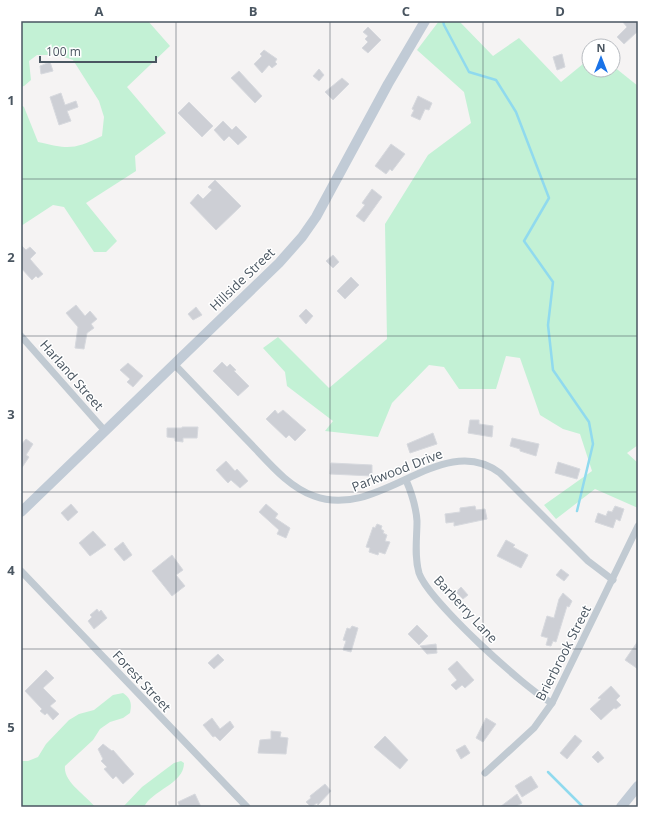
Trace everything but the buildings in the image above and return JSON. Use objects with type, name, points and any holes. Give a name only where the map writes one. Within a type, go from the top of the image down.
[{"type":"street","name":"Hillside Street","points":[[21,512],[279,263],[308,230],[425,21]]},
{"type":"street","name":"Harland Street","points":[[21,336],[105,430]]},
{"type":"street","name":"Parkwood Drive","points":[[174,364],[280,474],[308,494],[330,500],[352,500],[372,495],[450,462],[470,461],[489,466],[505,478],[594,567],[613,580]]},
{"type":"street","name":"Barberry Lane","points":[[406,480],[415,504],[418,566],[426,586],[486,649],[536,694],[552,704]]},
{"type":"street","name":"Brierbrook Street","points":[[485,772],[534,728],[552,704],[638,526]]},
{"type":"street","name":"Forest Street","points":[[21,571],[246,807]]},
{"type":"street","points":[[621,807],[638,786]]},
{"type":"green space","points":[[21,21],[148,21],[170,46],[127,87],[166,133],[135,156],[136,171],[86,203],[117,241],[106,252],[94,252],[64,207],[53,205],[21,226],[21,105],[24,107],[38,142],[57,146],[77,146],[102,136],[104,117],[99,101],[73,60],[58,55],[37,55],[29,61],[31,80],[21,87]]},
{"type":"green space","points":[[439,21],[459,21],[493,56],[519,38],[561,82],[581,66],[581,78],[621,78],[621,72],[638,86],[638,445],[627,453],[638,463],[638,508],[595,489],[556,519],[544,505],[592,471],[580,434],[563,429],[540,415],[520,358],[506,356],[496,389],[459,389],[444,367],[429,365],[392,403],[378,437],[325,431],[333,421],[287,386],[285,372],[263,348],[278,337],[329,388],[387,339],[385,224],[428,155],[471,123],[464,92],[417,50]]},
{"type":"green space","points":[[123,693],[128,697],[130,702],[130,713],[123,718],[110,722],[100,729],[93,740],[65,766],[65,772],[71,783],[95,807],[21,807],[21,761],[28,761],[38,757],[46,744],[69,720],[79,714],[94,710],[113,695]]},
{"type":"green space","points":[[181,761],[184,763],[183,770],[179,776],[148,801],[144,807],[123,807],[142,787],[174,763]]},
{"type":"waterway","points":[[443,21],[469,72],[496,80],[516,112],[549,198],[524,241],[553,282],[548,325],[553,370],[589,422],[593,444],[577,511]]},
{"type":"waterway","points":[[548,772],[583,807]]}]
